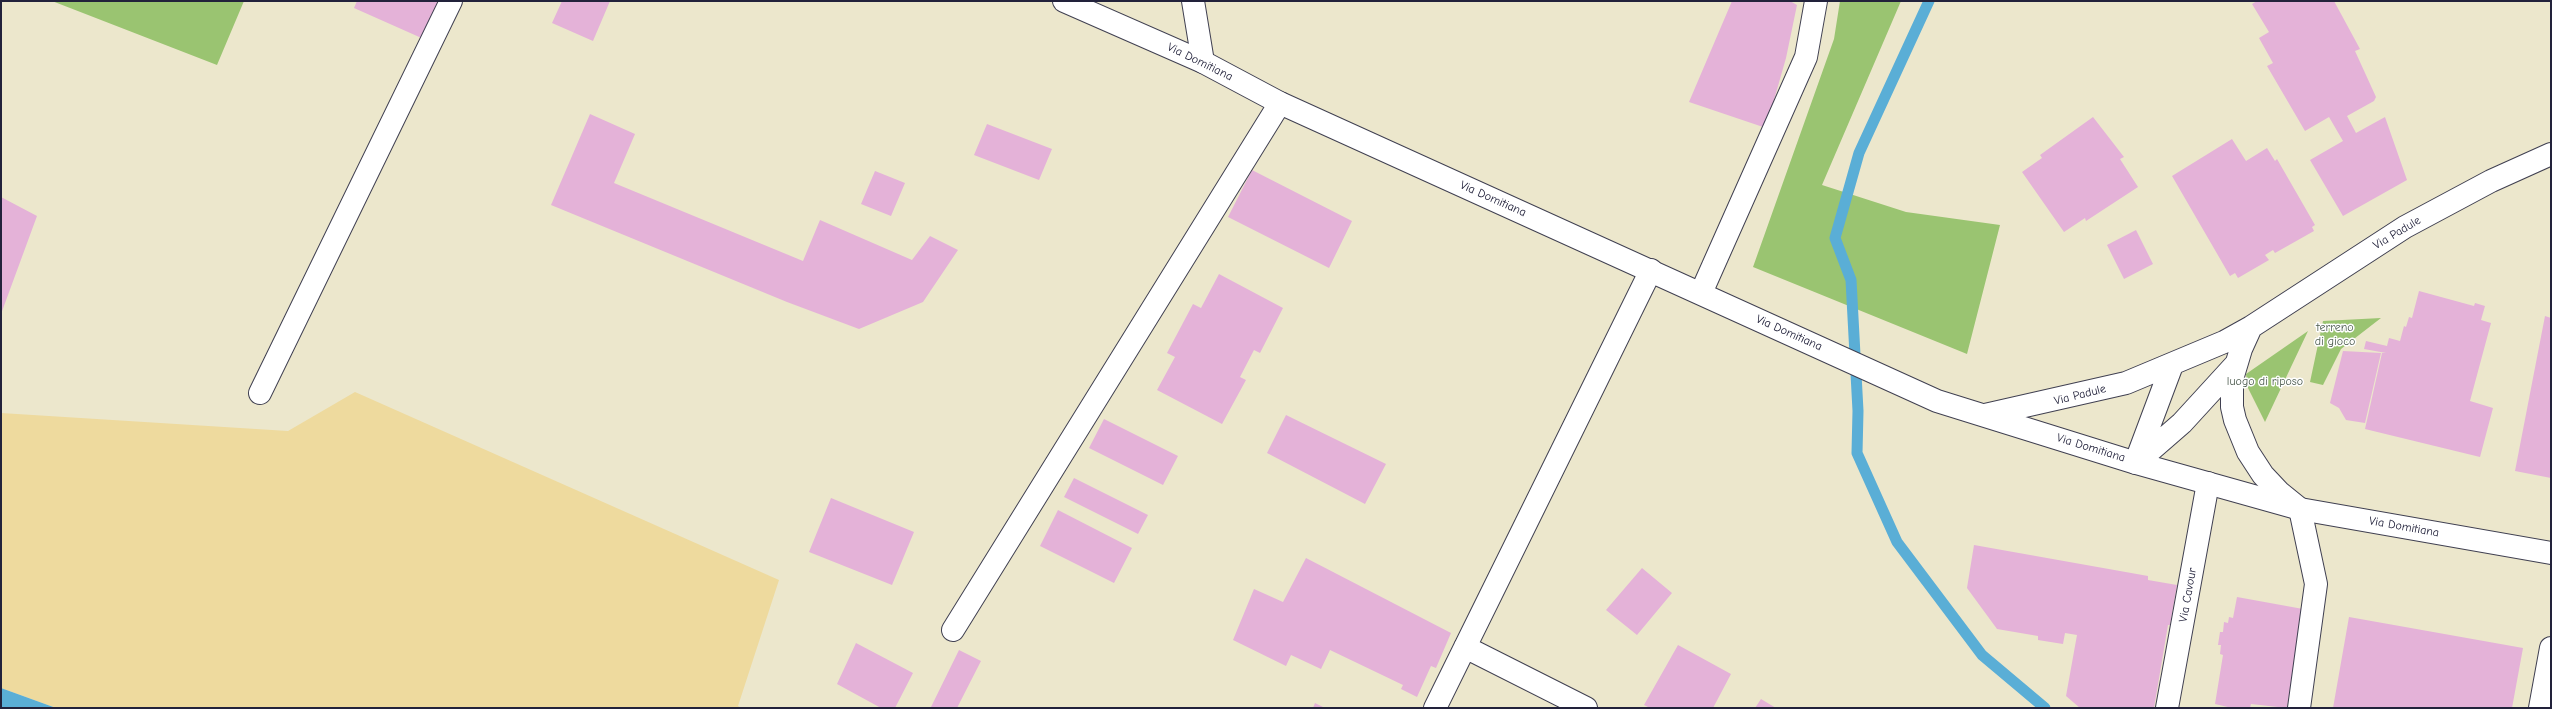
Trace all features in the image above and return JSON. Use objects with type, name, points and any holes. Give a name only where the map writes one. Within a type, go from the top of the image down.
[{"type":"street","points":[[260,394],[451,1]]},
{"type":"street","name":"Via Domitiana","points":[[1064,1],[1203,62],[1280,103],[1937,400],[2136,462],[2300,509],[2551,553]]},
{"type":"street","points":[[1194,1],[1203,62]]},
{"type":"street","points":[[1701,293],[1806,57],[1816,1]]},
{"type":"street","points":[[952,630],[1280,103]]},
{"type":"street","name":"Via Padule","points":[[1985,416],[2126,383],[2172,365],[2251,326],[2405,227],[2491,181],[2551,154]]},
{"type":"street","points":[[1436,708],[1651,270]]},
{"type":"street","points":[[2251,326],[2236,364],[2232,379],[2232,407],[2248,452],[2268,481],[2300,509],[2316,584],[2299,708]]},
{"type":"street","points":[[2136,462],[2182,423],[2236,364]]},
{"type":"street","points":[[2136,462],[2172,365]]},
{"type":"street","name":"Via Cavour","points":[[2167,708],[2208,483]]},
{"type":"street","points":[[1465,647],[1586,708]]},
{"type":"street","points":[[2540,708],[2551,648]]},
{"type":"green space","points":[[52,1],[244,1],[217,65]]},
{"type":"green space","points":[[1840,1],[1901,1],[1822,185],[1906,212],[2000,225],[1967,354],[1753,267],[1834,39]]},
{"type":"green space","name":"terreno di gioco","points":[[2381,318],[2341,349],[2323,385],[2310,382],[2323,321]]},
{"type":"green space","name":"luogo di riposo","points":[[2308,331],[2265,422],[2248,388],[2246,374]]},
{"type":"sand","points":[[355,392],[779,580],[738,706],[742,708],[56,708],[1,688],[1,413],[288,431]]},
{"type":"water","points":[[1,688],[56,708],[1,708]]},
{"type":"building","points":[[357,1],[443,1],[426,40],[354,8]]},
{"type":"building","points":[[562,1],[610,1],[593,41],[552,23]]},
{"type":"building","points":[[1732,1],[1790,1],[1797,5],[1786,58],[1766,128],[1689,102]]},
{"type":"building","points":[[2257,1],[2334,1],[2360,49],[2355,51],[2376,97],[2374,101],[2347,116],[2356,133],[2385,117],[2407,180],[2343,216],[2310,160],[2343,141],[2329,117],[2305,131],[2267,66],[2273,63],[2259,38],[2269,32],[2252,4]]},
{"type":"building","points":[[590,114],[635,134],[614,183],[803,261],[820,220],[912,260],[930,236],[958,250],[923,302],[859,329],[787,302],[551,205]]},
{"type":"building","points":[[2093,117],[2124,157],[2120,159],[2138,187],[2086,221],[2085,218],[2064,232],[2022,172],[2042,158],[2040,155]]},
{"type":"building","points":[[987,124],[1052,149],[1039,180],[974,155]]},
{"type":"building","points":[[2232,139],[2246,161],[2267,148],[2275,161],[2277,159],[2315,225],[2312,227],[2314,231],[2275,253],[2273,250],[2265,255],[2269,260],[2238,278],[2235,273],[2230,276],[2172,176]]},
{"type":"building","points":[[1252,170],[1352,221],[1329,268],[1228,217]]},
{"type":"building","points":[[875,171],[905,183],[891,216],[861,204]]},
{"type":"building","points":[[1,197],[37,216],[1,314]]},
{"type":"building","points":[[2136,230],[2153,264],[2124,279],[2107,245]]},
{"type":"building","points":[[1219,274],[1283,308],[1260,353],[1254,350],[1240,377],[1246,380],[1222,424],[1157,390],[1175,357],[1167,353],[1193,304],[1201,308]]},
{"type":"building","points":[[2419,291],[2474,306],[2475,303],[2485,306],[2481,320],[2491,323],[2470,401],[2493,408],[2480,457],[2365,429],[2382,353],[2386,353],[2364,349],[2366,341],[2387,346],[2389,338],[2400,341],[2404,326],[2406,327],[2409,317],[2412,318]]},
{"type":"building","points":[[2545,316],[2551,318],[2551,478],[2515,471]]},
{"type":"building","points":[[2343,351],[2381,353],[2365,423],[2346,420],[2339,408],[2330,403]]},
{"type":"building","points":[[1286,415],[1386,464],[1365,504],[1267,453]]},
{"type":"building","points":[[1104,419],[1178,456],[1163,485],[1089,448]]},
{"type":"building","points":[[1074,478],[1148,515],[1138,534],[1064,497]]},
{"type":"building","points":[[831,498],[914,532],[892,585],[809,552]]},
{"type":"building","points":[[1058,510],[1132,548],[1114,583],[1040,546]]},
{"type":"building","points":[[1974,545],[2148,576],[2148,580],[2177,585],[2170,625],[2168,625],[2154,708],[2080,708],[2066,696],[2077,635],[2065,633],[2063,644],[2038,640],[2038,636],[1997,629],[1967,588]]},
{"type":"building","points":[[1306,558],[1451,633],[1436,668],[1431,666],[1417,697],[1401,689],[1403,685],[1330,650],[1321,669],[1291,655],[1286,666],[1233,640],[1254,589],[1283,602]]},
{"type":"building","points":[[1642,568],[1672,593],[1637,635],[1606,610]]},
{"type":"building","points":[[2237,597],[2303,609],[2287,708],[2251,704],[2250,708],[2232,708],[2215,704],[2223,655],[2220,654],[2221,645],[2218,645],[2220,632],[2223,632],[2224,622],[2228,623],[2229,617],[2233,618]]},
{"type":"building","points":[[2349,617],[2523,648],[2512,708],[2333,708]]},
{"type":"building","points":[[856,643],[913,673],[895,708],[881,708],[837,684]]},
{"type":"building","points":[[1678,645],[1731,674],[1713,708],[1650,708],[1644,705]]},
{"type":"building","points":[[959,650],[981,661],[957,708],[931,707]]},
{"type":"building","points":[[1761,699],[1776,708],[1755,708]]},
{"type":"building","points":[[1315,703],[1325,708],[1313,708]]},
{"type":"waterway","points":[[1929,1],[1859,153],[1835,238],[1851,280],[1858,411],[1857,453],[1897,542],[1982,655],[2045,708]]}]
